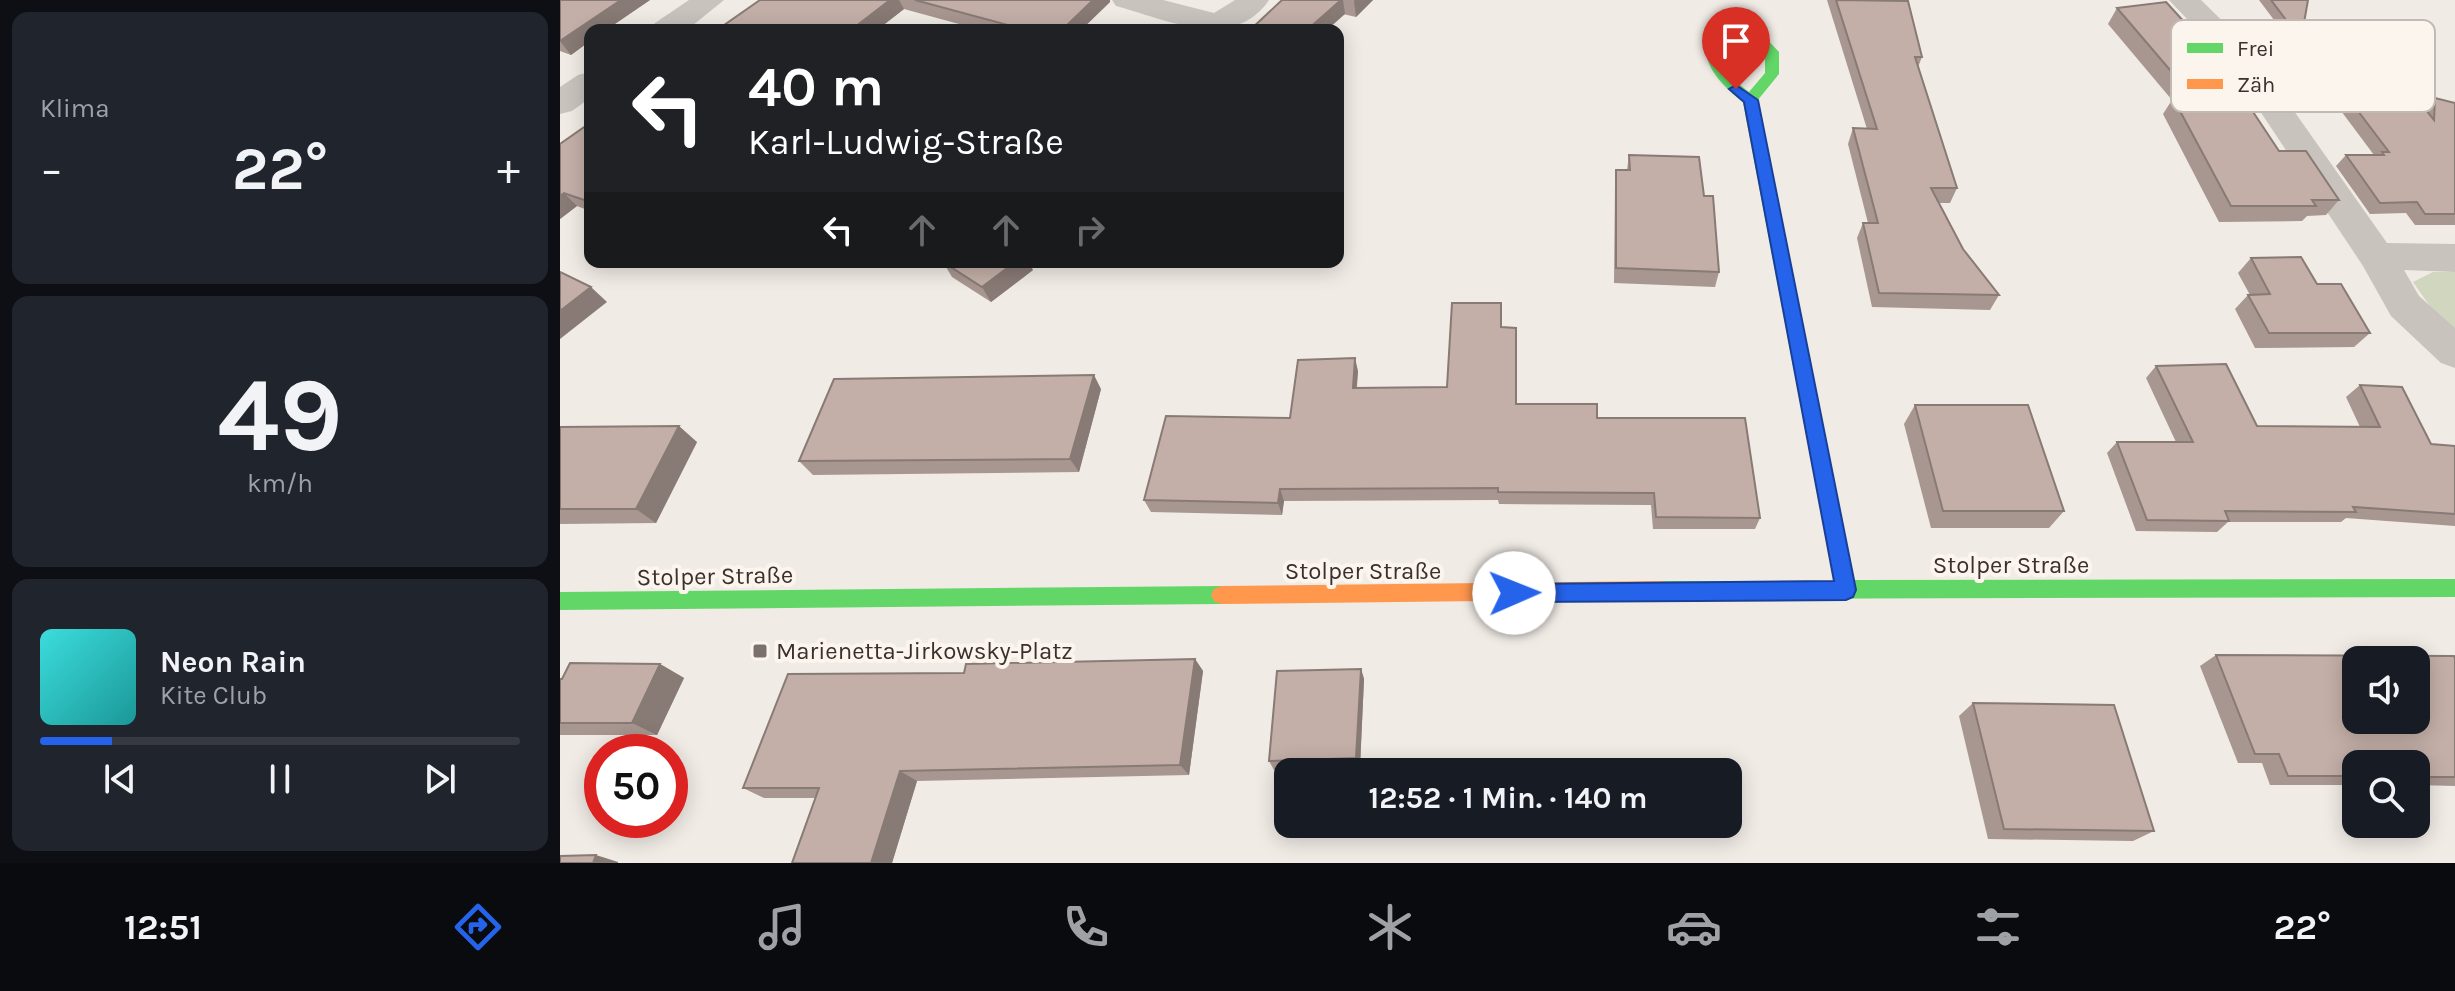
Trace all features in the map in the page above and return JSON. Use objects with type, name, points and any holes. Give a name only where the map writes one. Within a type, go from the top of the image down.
[{"type":"main road","points":[[1750,100],[1846,590]]},
{"type":"main road","name":"Stolper Straße","points":[[560,601],[2455,588]]},
{"type":"street","points":[[675,24],[709,0]]},
{"type":"street","points":[[1127,0],[1194,24]]},
{"type":"street","points":[[1211,24],[1233,16],[1254,0]]},
{"type":"street","points":[[2184,0],[2204,20]]},
{"type":"street","points":[[560,103],[584,86]]},
{"type":"street","points":[[2277,112],[2376,256],[2405,306],[2455,352]]},
{"type":"street","points":[[2376,256],[2455,258]]},
{"type":"green space","points":[[2433,272],[2455,272],[2455,331],[2432,309],[2413,282]]},
{"type":"building","points":[[560,0],[621,0],[584,24],[560,41]]},
{"type":"building","points":[[760,0],[890,0],[859,24],[726,24]]},
{"type":"building","points":[[915,0],[1093,0],[1068,24],[1004,24]]},
{"type":"building","points":[[1282,0],[1341,0],[1314,24],[1256,24]]},
{"type":"building","points":[[1836,0],[1908,1],[1922,57],[1915,57],[1957,188],[1931,188],[1963,249],[1999,295],[1879,293],[1863,223],[1878,223],[1853,128],[1877,129]]},
{"type":"building","points":[[2271,0],[2308,0],[2304,20],[2286,20]]},
{"type":"building","points":[[2166,2],[2182,20],[2171,20],[2171,71],[2117,8]]},
{"type":"building","points":[[2435,98],[2455,103],[2455,214],[2425,214],[2417,202],[2380,203],[2346,155],[2384,155],[2382,152],[2389,152],[2359,112],[2428,112],[2434,120]]},
{"type":"building","points":[[2181,112],[2253,112],[2279,151],[2306,151],[2339,200],[2312,200],[2316,206],[2231,206]]},
{"type":"building","points":[[584,127],[584,200],[564,193],[560,196],[560,144]]},
{"type":"building","points":[[1629,155],[1699,157],[1704,196],[1713,196],[1719,272],[1616,268],[1616,170],[1630,170]]},
{"type":"building","points":[[2301,257],[2317,284],[2341,284],[2370,333],[2269,333],[2248,295],[2270,294],[2251,258]]},
{"type":"building","points":[[952,268],[1007,268],[982,287]]},
{"type":"building","points":[[560,272],[591,287],[560,311]]},
{"type":"building","points":[[1452,303],[1501,303],[1501,327],[1516,328],[1516,404],[1597,404],[1597,418],[1745,418],[1760,518],[1656,517],[1654,493],[1498,492],[1498,488],[1280,489],[1278,503],[1144,500],[1166,416],[1290,418],[1298,360],[1355,358],[1353,388],[1447,387]]},
{"type":"building","points":[[2226,364],[2257,426],[2380,427],[2360,385],[2402,387],[2431,444],[2455,446],[2455,514],[2353,507],[2356,512],[2225,511],[2229,521],[2147,520],[2117,442],[2193,442],[2156,366]]},
{"type":"building","points":[[1094,375],[1070,459],[799,461],[834,379]]},
{"type":"building","points":[[1915,405],[2028,405],[2064,511],[1943,511]]},
{"type":"building","points":[[679,426],[636,509],[560,509],[560,427]]},
{"type":"building","points":[[2216,655],[2342,656],[2342,734],[2430,734],[2430,656],[2454,656],[2455,777],[2430,777],[2430,750],[2342,750],[2342,776],[2288,776],[2279,754],[2255,754]]},
{"type":"building","points":[[1195,659],[1180,765],[900,771],[871,863],[792,863],[819,788],[743,788],[788,674],[964,673],[966,664]]},
{"type":"building","points":[[570,663],[660,664],[632,723],[560,723],[560,679]]},
{"type":"building","points":[[1361,669],[1356,758],[1274,758],[1274,761],[1269,761],[1277,671]]},
{"type":"building","points":[[1973,703],[2114,705],[2154,831],[2004,829]]},
{"type":"building","points":[[596,855],[593,863],[560,863],[560,856]]},
{"type":"traffic: fast","points":[[1750,100],[1719,70],[1712,44],[1720,39],[1744,33],[1760,39],[1772,52],[1772,74],[1750,100],[1846,590]]},
{"type":"traffic: fast","points":[[1662,590],[2455,588]]},
{"type":"traffic: fast","points":[[560,601],[1221,595]]},
{"type":"traffic: slow","points":[[1221,595],[1662,590]]},
{"type":"place","name":"Marienetta-Jirkowsky-Platz","points":[[760,651]]},
{"type":"route","points":[[1514,593],[1846,590],[1750,100],[1736,89]]}]
